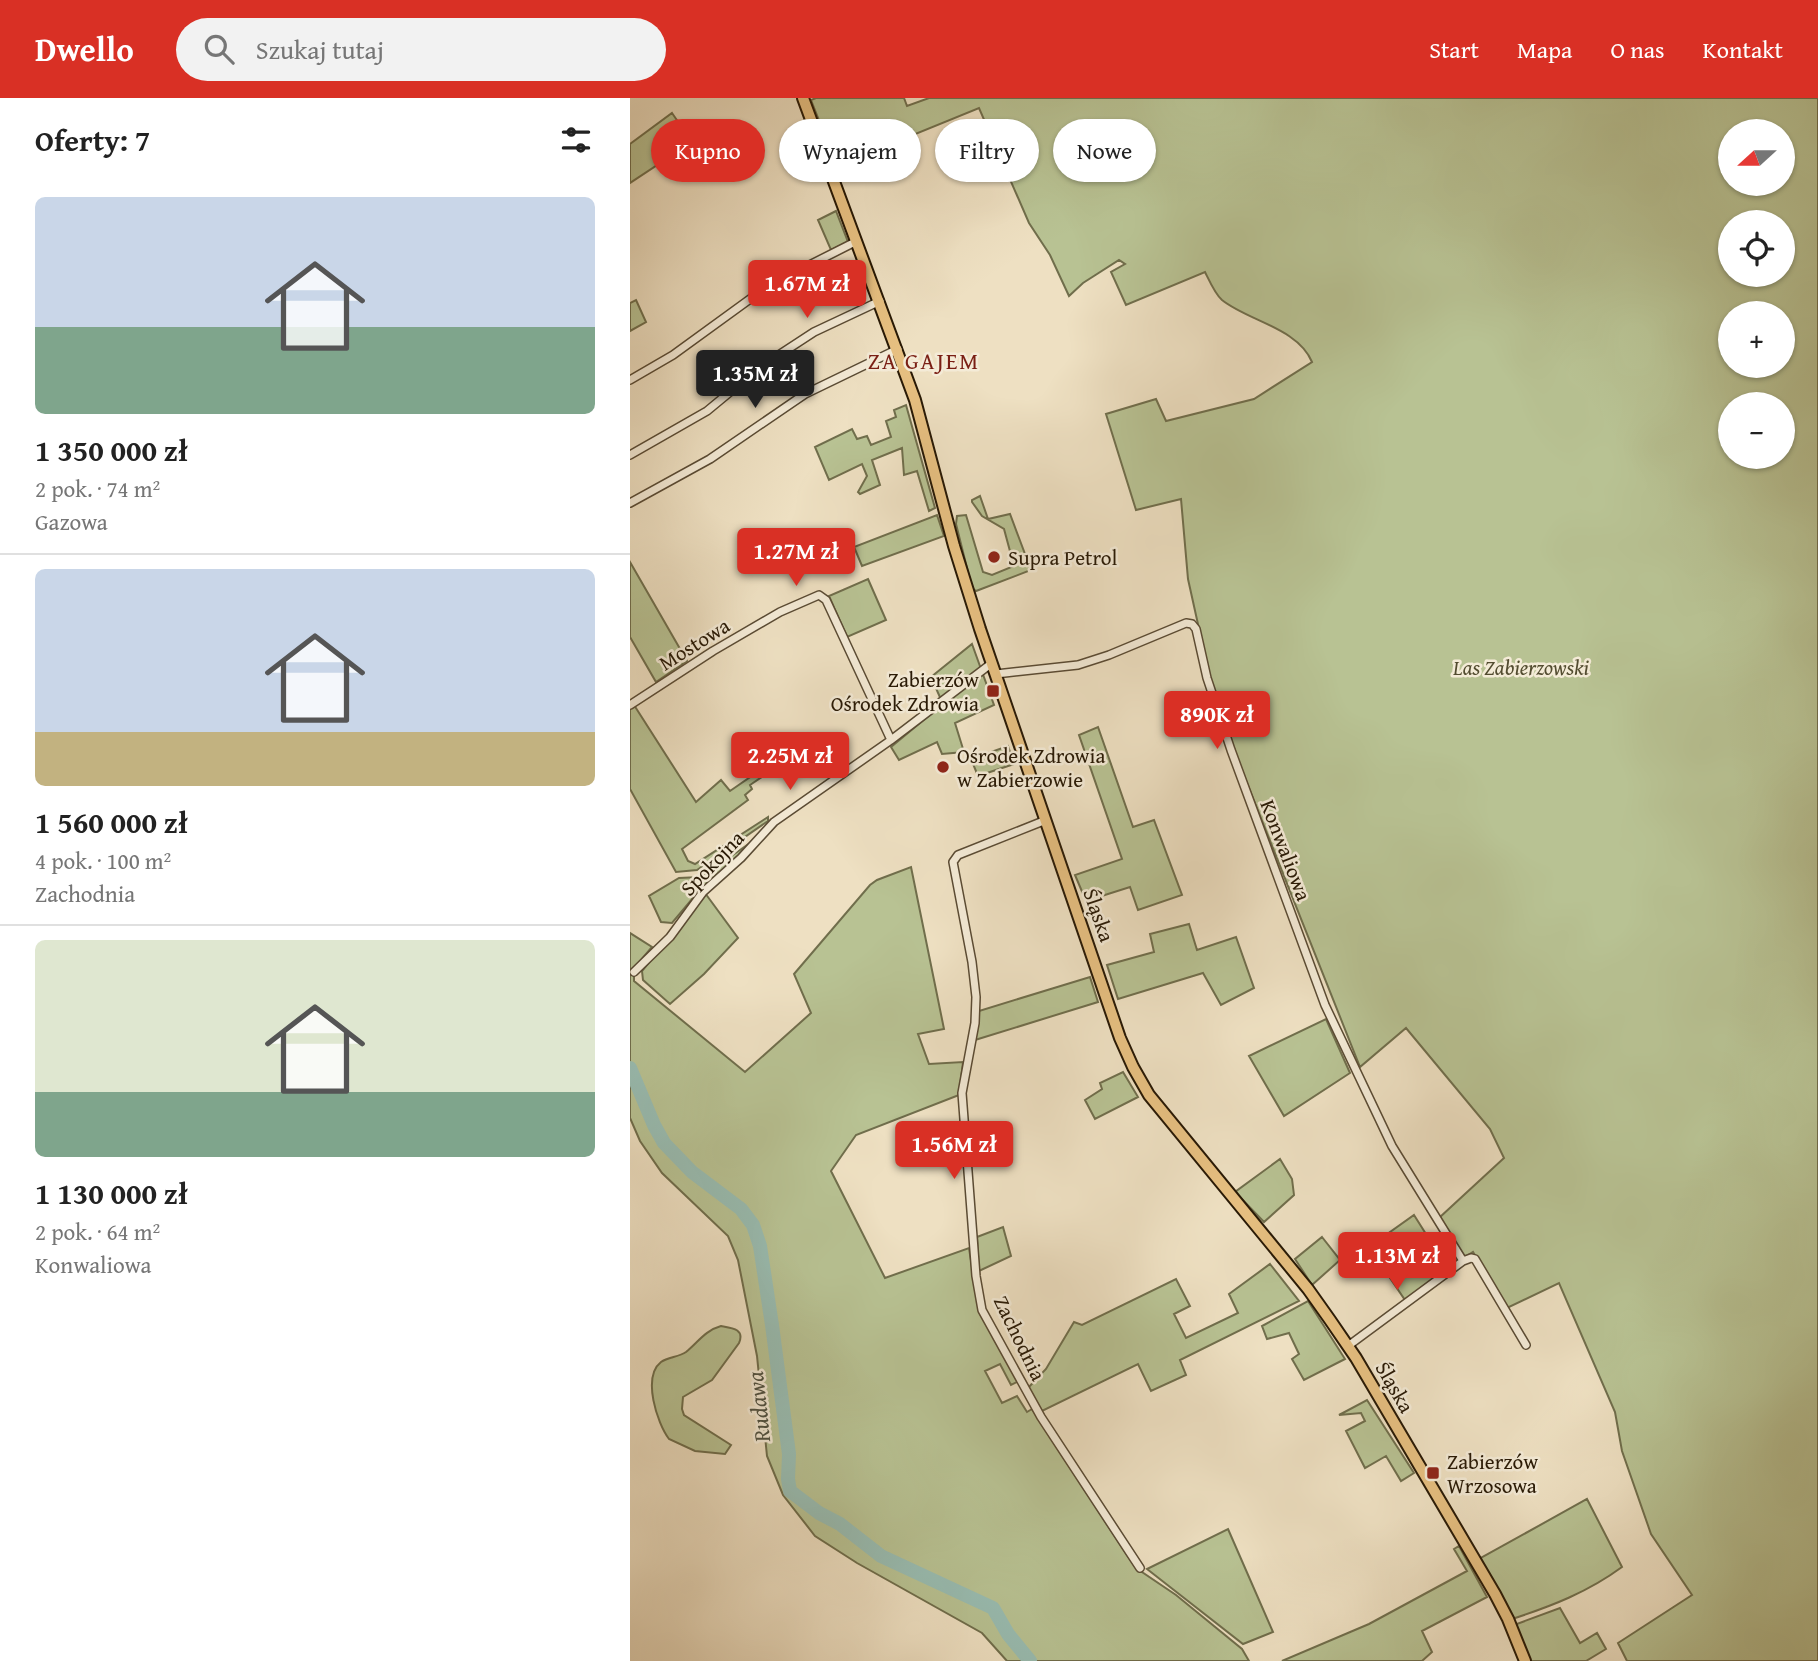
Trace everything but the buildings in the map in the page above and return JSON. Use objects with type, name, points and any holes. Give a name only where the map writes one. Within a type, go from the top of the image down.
[{"type":"main road","name":"Śląska","points":[[803,98],[898,349],[915,400],[959,564],[1120,1038],[1133,1067],[1149,1095],[1308,1289],[1348,1346],[1495,1594],[1525,1661]]},
{"type":"street","points":[[630,380],[674,355],[768,286],[857,241]]},
{"type":"street","points":[[630,455],[707,411],[759,368],[814,332],[880,301]]},
{"type":"street","points":[[630,503],[710,459],[805,394],[898,349]]},
{"type":"street","name":"Mostowa","points":[[630,705],[713,651],[780,612],[819,595],[826,600],[891,740]]},
{"type":"street","name":"Konwaliowa","points":[[994,668],[1078,665],[1109,656],[1178,626],[1192,624],[1196,628],[1207,678],[1237,768],[1325,1005],[1392,1146],[1463,1261],[1475,1259],[1526,1345]]},
{"type":"street","name":"Spokojna","points":[[634,972],[670,937],[704,892],[741,858],[774,822],[994,668]]},
{"type":"street","name":"Zachodnia","points":[[1046,820],[958,855],[953,862],[972,962],[975,997],[975,1023],[962,1093],[976,1276],[982,1310],[1041,1417],[1140,1568]]},
{"type":"street","points":[[1348,1346],[1463,1261]]},
{"type":"green space","name":"Las Zabierzowski","points":[[816,98],[904,98],[907,106],[929,98],[1818,98],[1818,1661],[1627,1661],[1618,1643],[1692,1595],[1651,1534],[1622,1451],[1615,1412],[1559,1283],[1507,1308],[1473,1252],[1462,1259],[1439,1218],[1504,1158],[1490,1129],[1406,1028],[1360,1067],[1227,733],[1209,674],[1188,579],[1181,499],[1136,510],[1106,414],[1156,399],[1166,421],[1254,399],[1312,362],[1305,350],[1284,333],[1222,300],[1205,272],[1126,305],[1111,272],[1125,264],[1119,260],[1083,283],[1069,296],[1050,255],[1029,223],[1011,182],[1039,182],[1039,119],[984,119],[979,108],[952,119],[935,119],[935,126],[921,132],[921,119],[818,119],[811,100]]},
{"type":"green space","points":[[672,113],[676,119],[664,119]]},
{"type":"green space","points":[[651,128],[651,169],[630,183],[630,144]]},
{"type":"green space","points":[[836,211],[848,242],[831,250],[818,220]]},
{"type":"green space","points":[[636,300],[646,322],[630,331],[630,303]]},
{"type":"green space","points":[[906,405],[935,508],[929,511],[917,471],[904,475],[902,448],[872,460],[880,485],[860,494],[858,492],[867,476],[862,464],[829,480],[815,447],[852,429],[857,439],[867,436],[871,445],[891,437],[886,421],[896,417],[894,410]]},
{"type":"green space","points":[[980,496],[988,519],[1010,514],[1031,570],[976,591],[972,588],[956,524],[957,516],[966,515],[983,572],[992,575],[1014,566],[1004,529],[982,516],[972,502]]},
{"type":"green space","points":[[937,515],[944,536],[862,566],[854,547]]},
{"type":"green space","points":[[630,562],[687,661],[656,682],[630,637]]},
{"type":"green space","points":[[868,579],[886,620],[847,637],[829,596]]},
{"type":"green space","points":[[972,644],[994,705],[955,723],[964,752],[942,754],[937,742],[899,760],[891,747],[943,704],[931,677]]},
{"type":"green space","points":[[634,705],[696,802],[721,780],[730,791],[769,764],[772,770],[750,785],[752,789],[745,795],[748,800],[682,849],[688,861],[695,864],[768,817],[768,821],[697,870],[676,872],[630,789],[630,707]]},
{"type":"green space","points":[[1098,727],[1133,827],[1154,820],[1182,895],[1138,910],[1130,887],[1086,901],[1075,875],[1122,859],[1079,735]]},
{"type":"green space","points":[[1008,746],[1014,764],[978,776],[971,759]]},
{"type":"green space","points":[[763,834],[698,892],[672,923],[661,922],[649,896],[679,878],[701,877]]},
{"type":"green space","points":[[911,867],[944,1029],[918,1034],[929,1064],[963,1062],[959,1095],[856,1135],[831,1171],[885,1278],[969,1248],[979,1312],[1019,1381],[1011,1385],[1000,1364],[985,1371],[1002,1403],[1017,1396],[1027,1412],[1032,1409],[1139,1570],[1176,1595],[1242,1649],[1249,1661],[1007,1661],[982,1633],[857,1563],[815,1536],[783,1495],[767,1456],[757,1356],[738,1260],[728,1236],[662,1173],[640,1141],[630,1118],[630,933],[652,947],[634,968],[634,981],[745,1072],[811,1013],[794,974],[870,885]]},
{"type":"green space","points":[[705,893],[738,938],[704,974],[670,1004],[643,980],[642,971]]},
{"type":"green space","points":[[1189,924],[1197,950],[1236,937],[1254,988],[1221,1005],[1203,973],[1118,999],[1107,965],[1154,952],[1150,934]]},
{"type":"green space","points":[[1090,977],[1098,1002],[975,1040],[979,1011]]},
{"type":"green space","points":[[1326,1019],[1350,1073],[1284,1116],[1249,1056]]},
{"type":"green space","points":[[1123,1072],[1138,1097],[1095,1119],[1085,1100],[1102,1089],[1100,1083]]},
{"type":"green space","points":[[1280,1159],[1292,1179],[1294,1195],[1264,1222],[1235,1192]]},
{"type":"green space","points":[[1414,1215],[1448,1269],[1405,1300],[1369,1247]]},
{"type":"green space","points":[[1003,1227],[1011,1256],[979,1271],[977,1237]]},
{"type":"green space","points":[[1322,1237],[1340,1260],[1312,1285],[1295,1259]]},
{"type":"green space","points":[[1270,1264],[1299,1301],[1180,1360],[1186,1375],[1151,1391],[1138,1364],[1042,1411],[1028,1388],[1046,1369],[1074,1322],[1082,1325],[1176,1279],[1190,1306],[1174,1314],[1186,1338],[1238,1313],[1229,1294]]},
{"type":"green space","points":[[1308,1301],[1345,1359],[1304,1380],[1292,1359],[1299,1354],[1289,1333],[1267,1339],[1262,1326]]},
{"type":"green space","points":[[721,1326],[739,1332],[739,1343],[712,1380],[683,1397],[682,1409],[684,1415],[731,1445],[725,1454],[695,1451],[669,1439],[656,1412],[652,1389],[655,1369],[661,1362],[686,1352],[706,1333]]},
{"type":"green space","points":[[1367,1400],[1414,1473],[1401,1481],[1386,1456],[1365,1468],[1346,1431],[1365,1421],[1361,1413],[1339,1415]]},
{"type":"green space","points":[[1587,1499],[1622,1567],[1569,1597],[1512,1619],[1479,1559]]},
{"type":"green space","points":[[1228,1529],[1273,1632],[1243,1644],[1147,1569]]},
{"type":"green space","points":[[1459,1546],[1487,1597],[1422,1631],[1432,1652],[1422,1661],[1282,1661],[1369,1624],[1467,1571],[1454,1549]]},
{"type":"green space","points":[[1560,1608],[1580,1643],[1597,1633],[1606,1649],[1586,1661],[1529,1661],[1514,1625]]},
{"type":"waterway","name":"Rudawa","points":[[630,1068],[664,1143],[692,1172],[741,1209],[753,1225],[760,1246],[772,1325],[789,1454],[790,1491],[819,1513],[840,1524],[881,1556],[993,1608],[1008,1634],[1030,1661]]},
{"type":"place","name":"Supra Petrol","points":[[994,557]]},
{"type":"place","name":"Zabierzów Ośrodek Zdrowia","points":[[993,691]]},
{"type":"place","name":"Ośrodek Zdrowia w Zabierzowie","points":[[943,767]]},
{"type":"place","name":"Zabierzów Wrzosowa","points":[[1433,1473]]},
{"type":"district","name":"ZA GAJEM","points":[[924,360]]}]
